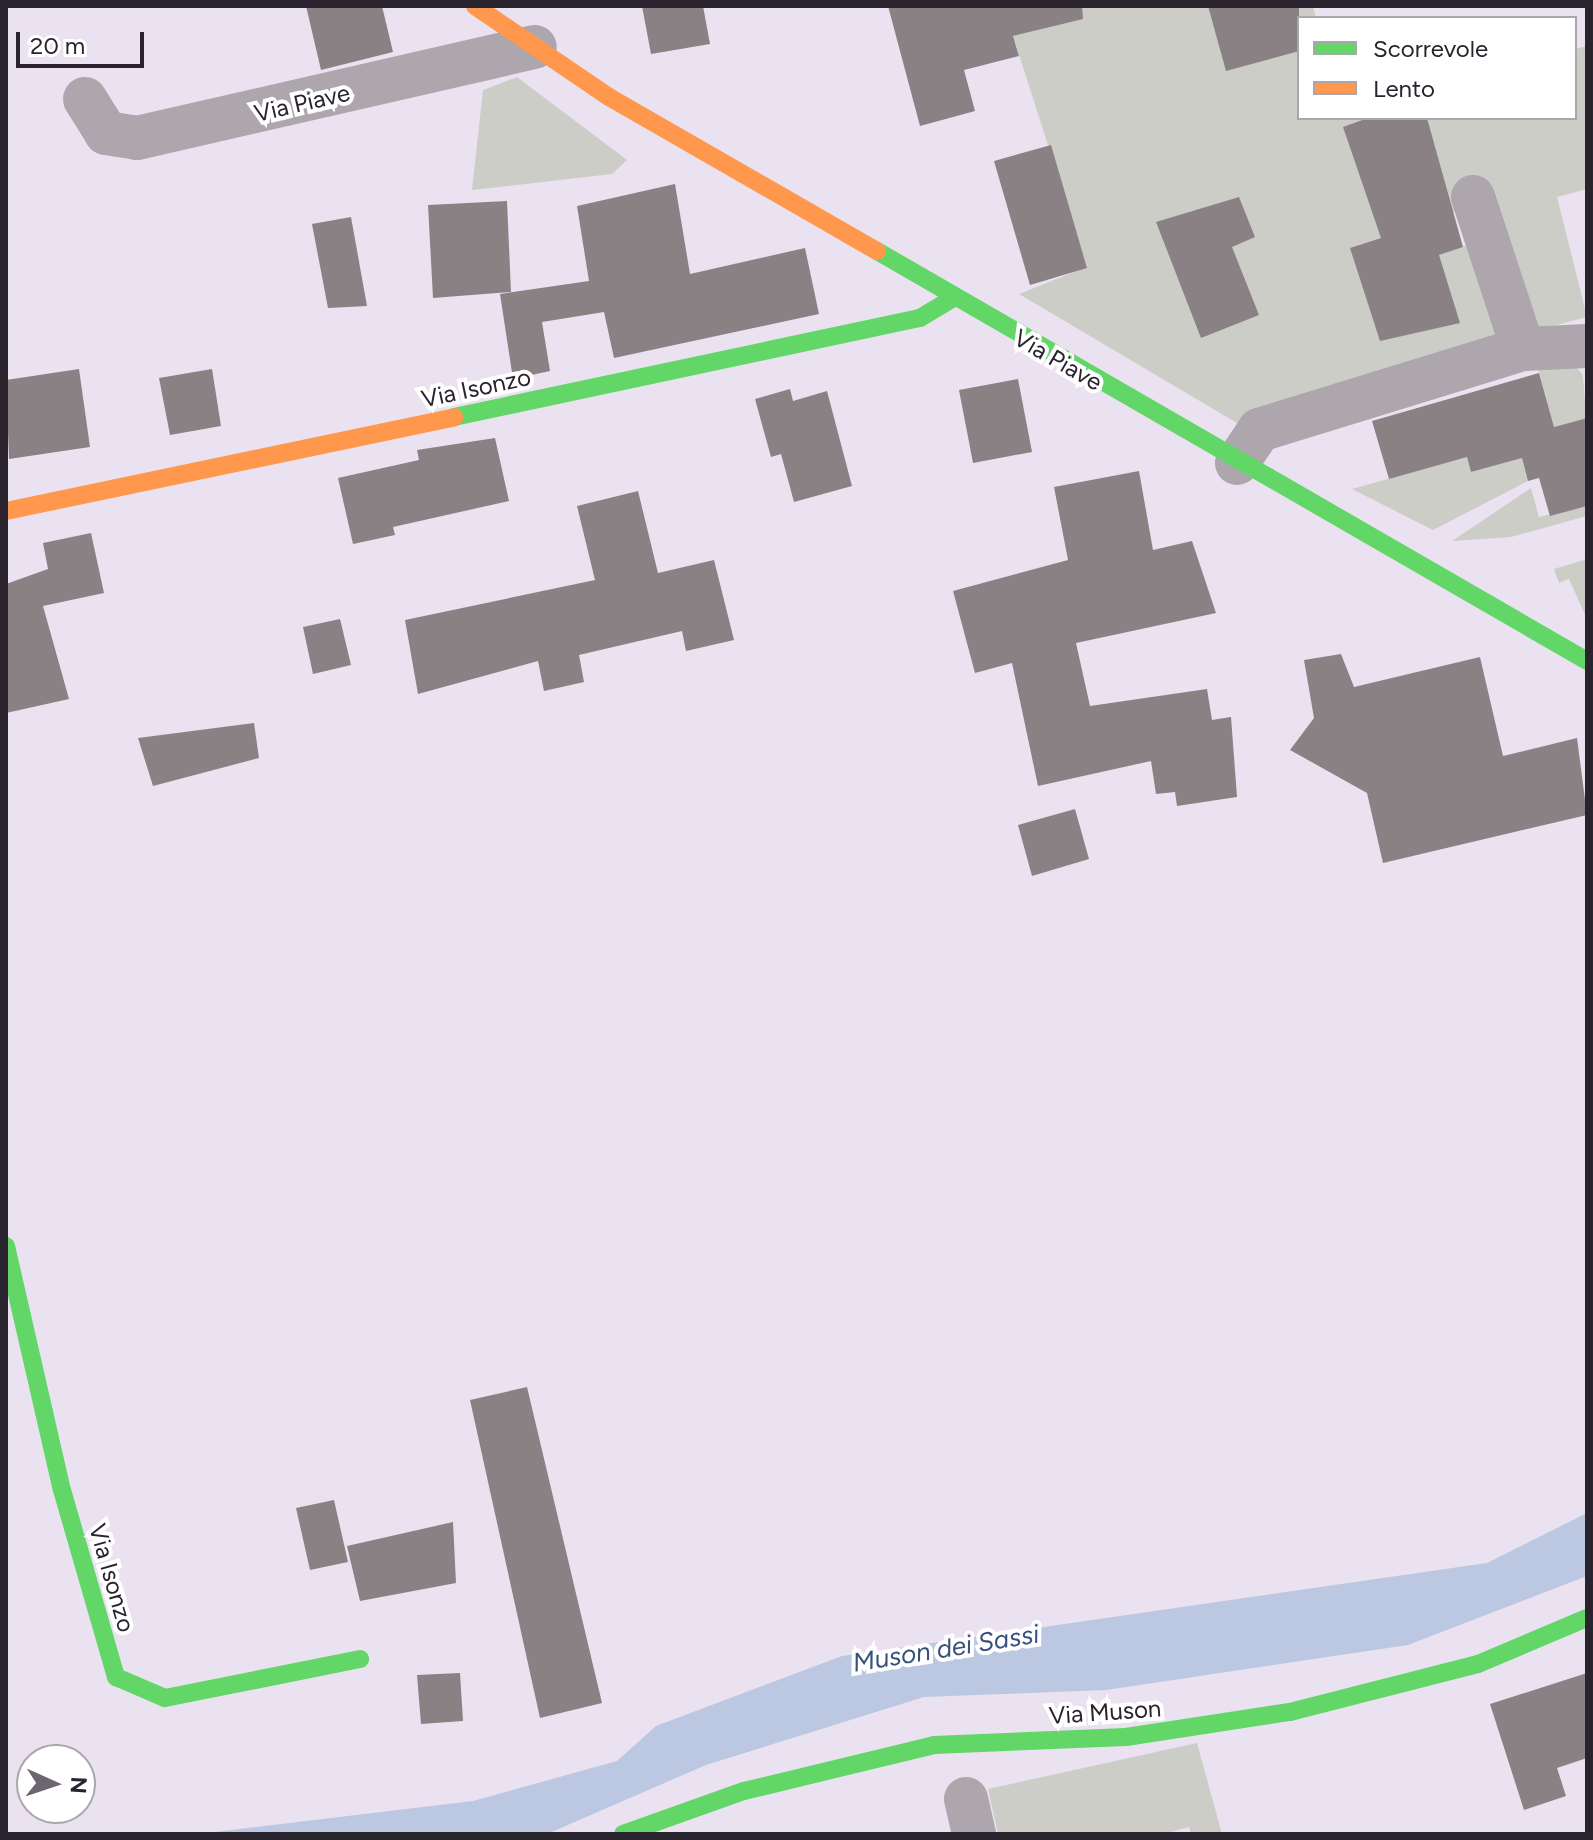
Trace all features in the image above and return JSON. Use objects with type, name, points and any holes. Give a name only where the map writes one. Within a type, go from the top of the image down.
[{"type":"street","name":"Via Piave","points":[[475,6],[535,47],[952,299],[1587,661]]},
{"type":"street","name":"Via Piave","points":[[85,99],[106,133],[137,138],[535,47]]},
{"type":"street","points":[[1473,197],[1523,349]]},
{"type":"street","name":"Via Isonzo","points":[[6,511],[920,318],[952,299]]},
{"type":"street","points":[[1237,463],[1259,430],[1523,349],[1587,346]]},
{"type":"street","name":"Via Isonzo","points":[[6,1246],[62,1490],[116,1677],[165,1698],[360,1659]]},
{"type":"street","name":"Via Muson","points":[[623,1834],[744,1791],[934,1745],[1126,1737],[1290,1712],[1478,1664],[1587,1618]]},
{"type":"shaded area","points":[[1041,6],[1313,6],[1316,16],[1297,16],[1297,120],[1577,120],[1577,48],[1587,46],[1587,189],[1557,197],[1587,317],[1530,332],[1461,203],[1450,216],[1350,248],[1439,255],[1474,243],[1502,345],[1237,423],[1019,294],[1087,267],[1013,36],[1046,28]]},
{"type":"shaded area","points":[[517,77],[627,160],[612,174],[472,190],[483,90]]},
{"type":"shaded area","points":[[1538,368],[1577,368],[1583,375],[1587,431],[1583,419],[1554,427]]},
{"type":"shaded area","points":[[1467,457],[1471,472],[1522,458],[1528,481],[1433,530],[1352,489]]},
{"type":"shaded area","points":[[1531,488],[1539,517],[1587,506],[1587,516],[1511,537],[1452,541]]},
{"type":"shaded area","points":[[1587,559],[1587,619],[1569,579],[1559,583],[1554,569]]},
{"type":"shaded area","points":[[1197,1743],[1222,1834],[1191,1834],[1189,1827],[1163,1834],[998,1834],[988,1789]]},
{"type":"water","name":"Muson dei Sassi","points":[[1587,1513],[1587,1576],[1408,1645],[1106,1690],[924,1697],[706,1765],[547,1834],[198,1834],[473,1801],[617,1761],[656,1726],[842,1656],[1487,1563]]},
{"type":"building","points":[[306,6],[382,6],[393,52],[321,70]]},
{"type":"building","points":[[642,6],[703,6],[710,44],[651,54]]},
{"type":"building","points":[[888,6],[1082,6],[1083,19],[1013,36],[1019,56],[964,70],[975,111],[920,126]]},
{"type":"building","points":[[1208,6],[1299,6],[1297,52],[1226,71]]},
{"type":"building","points":[[1362,120],[1428,120],[1463,247],[1439,255],[1460,323],[1380,341],[1350,248],[1381,238],[1343,127]]},
{"type":"building","points":[[1051,145],[1087,268],[1030,285],[994,161]]},
{"type":"building","points":[[675,184],[690,274],[805,248],[819,314],[614,358],[604,312],[542,322],[550,371],[513,379],[500,294],[589,281],[577,206]]},
{"type":"building","points":[[1239,197],[1255,237],[1232,247],[1259,315],[1201,338],[1156,222]]},
{"type":"building","points":[[507,201],[511,292],[433,298],[428,205]]},
{"type":"building","points":[[351,217],[367,306],[328,308],[312,224]]},
{"type":"building","points":[[79,369],[90,447],[9,459],[6,380]]},
{"type":"building","points":[[212,369],[221,426],[170,435],[159,378]]},
{"type":"building","points":[[1539,373],[1554,427],[1587,418],[1587,506],[1550,516],[1539,478],[1528,481],[1522,458],[1471,472],[1467,457],[1389,479],[1372,421]]},
{"type":"building","points":[[1018,379],[1032,452],[973,463],[959,390]]},
{"type":"building","points":[[790,389],[793,401],[827,391],[852,486],[794,502],[781,454],[771,457],[755,399]]},
{"type":"building","points":[[495,438],[509,501],[393,527],[395,535],[353,544],[338,478],[419,460],[417,450]]},
{"type":"building","points":[[1139,471],[1153,550],[1192,541],[1216,613],[1076,643],[1090,706],[1207,689],[1212,720],[1231,717],[1237,797],[1177,806],[1175,792],[1156,794],[1151,761],[1038,786],[1012,663],[975,673],[953,591],[1068,560],[1054,487]]},
{"type":"building","points":[[638,491],[658,573],[714,560],[734,640],[686,651],[682,631],[579,655],[584,682],[544,691],[538,661],[418,694],[405,620],[595,580],[577,506]]},
{"type":"building","points":[[91,533],[104,593],[43,606],[69,699],[6,713],[6,584],[48,569],[43,543]]},
{"type":"building","points":[[340,619],[351,665],[313,674],[303,627]]},
{"type":"building","points":[[1341,654],[1354,687],[1480,657],[1503,756],[1577,738],[1587,815],[1383,863],[1367,793],[1290,750],[1314,718],[1304,660]]},
{"type":"building","points":[[254,723],[259,758],[153,786],[138,738]]},
{"type":"building","points":[[1075,809],[1089,859],[1032,876],[1018,825]]},
{"type":"building","points":[[527,1387],[602,1703],[540,1718],[470,1400]]},
{"type":"building","points":[[334,1500],[348,1562],[310,1570],[296,1508]]},
{"type":"building","points":[[453,1522],[456,1583],[360,1601],[347,1546]]},
{"type":"building","points":[[460,1673],[463,1721],[421,1724],[417,1675]]},
{"type":"building","points":[[1587,1673],[1587,1758],[1557,1768],[1566,1796],[1524,1810],[1490,1704]]},
{"type":"traffic: fast","points":[[877,251],[1587,661]]},
{"type":"traffic: fast","points":[[454,417],[920,318],[952,299]]},
{"type":"traffic: fast","points":[[6,1246],[62,1490],[116,1677],[165,1698],[360,1659]]},
{"type":"traffic: fast","points":[[623,1834],[744,1791],[934,1745],[1126,1737],[1290,1712],[1478,1664],[1587,1618]]},
{"type":"traffic: slow","points":[[475,6],[609,97],[877,251]]},
{"type":"traffic: slow","points":[[6,511],[454,417]]}]
